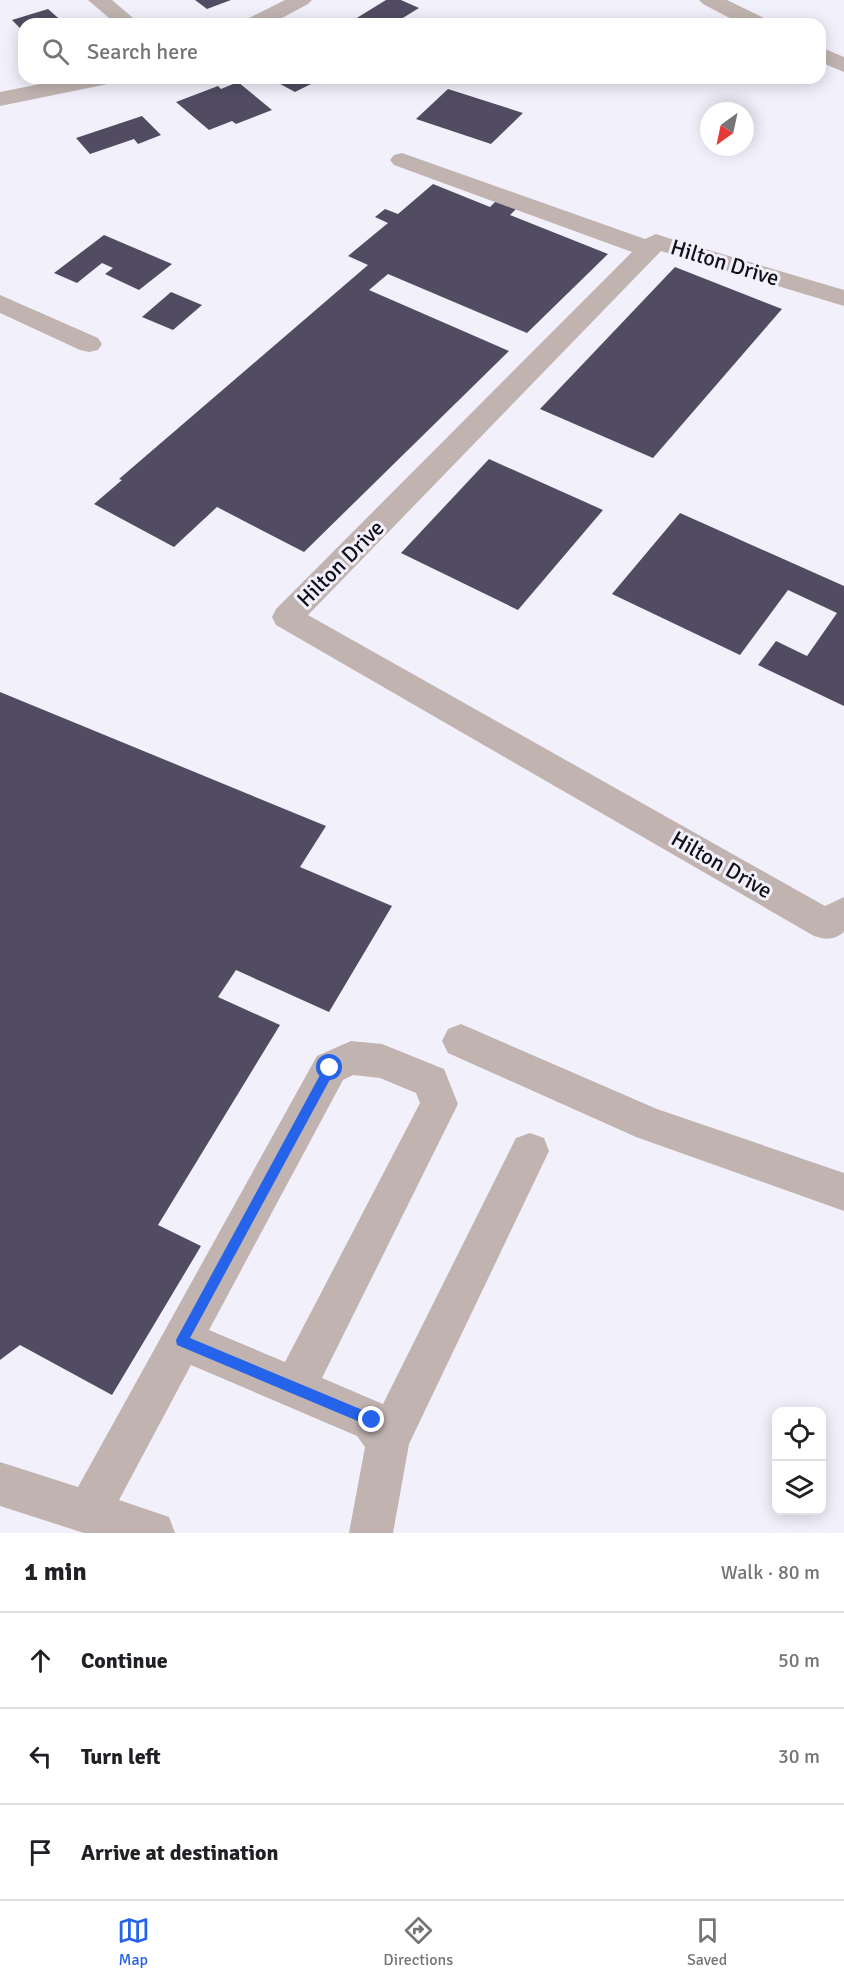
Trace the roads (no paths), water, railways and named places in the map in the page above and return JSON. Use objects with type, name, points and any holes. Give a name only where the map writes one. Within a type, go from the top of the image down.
[{"type":"street","points":[[99,0],[122,18]]},
{"type":"street","points":[[266,18],[300,0]]},
{"type":"street","points":[[710,0],[746,18]]},
{"type":"street","points":[[826,57],[844,65]]},
{"type":"street","points":[[0,99],[74,84]]},
{"type":"street","points":[[402,160],[649,249]]},
{"type":"street","name":"Hilton Drive","points":[[844,298],[656,242],[286,616],[827,925],[844,912]]},
{"type":"street","points":[[0,303],[89,345]]},
{"type":"street","points":[[461,1041],[650,1124],[844,1192]]},
{"type":"street","points":[[88,1512],[330,1068],[351,1058],[382,1061],[431,1081],[439,1104],[294,1389]]},
{"type":"street","points":[[372,1533],[388,1441],[530,1150]]},
{"type":"street","points":[[182,1340],[372,1420],[388,1441]]},
{"type":"street","points":[[0,1484],[153,1533]]}]
